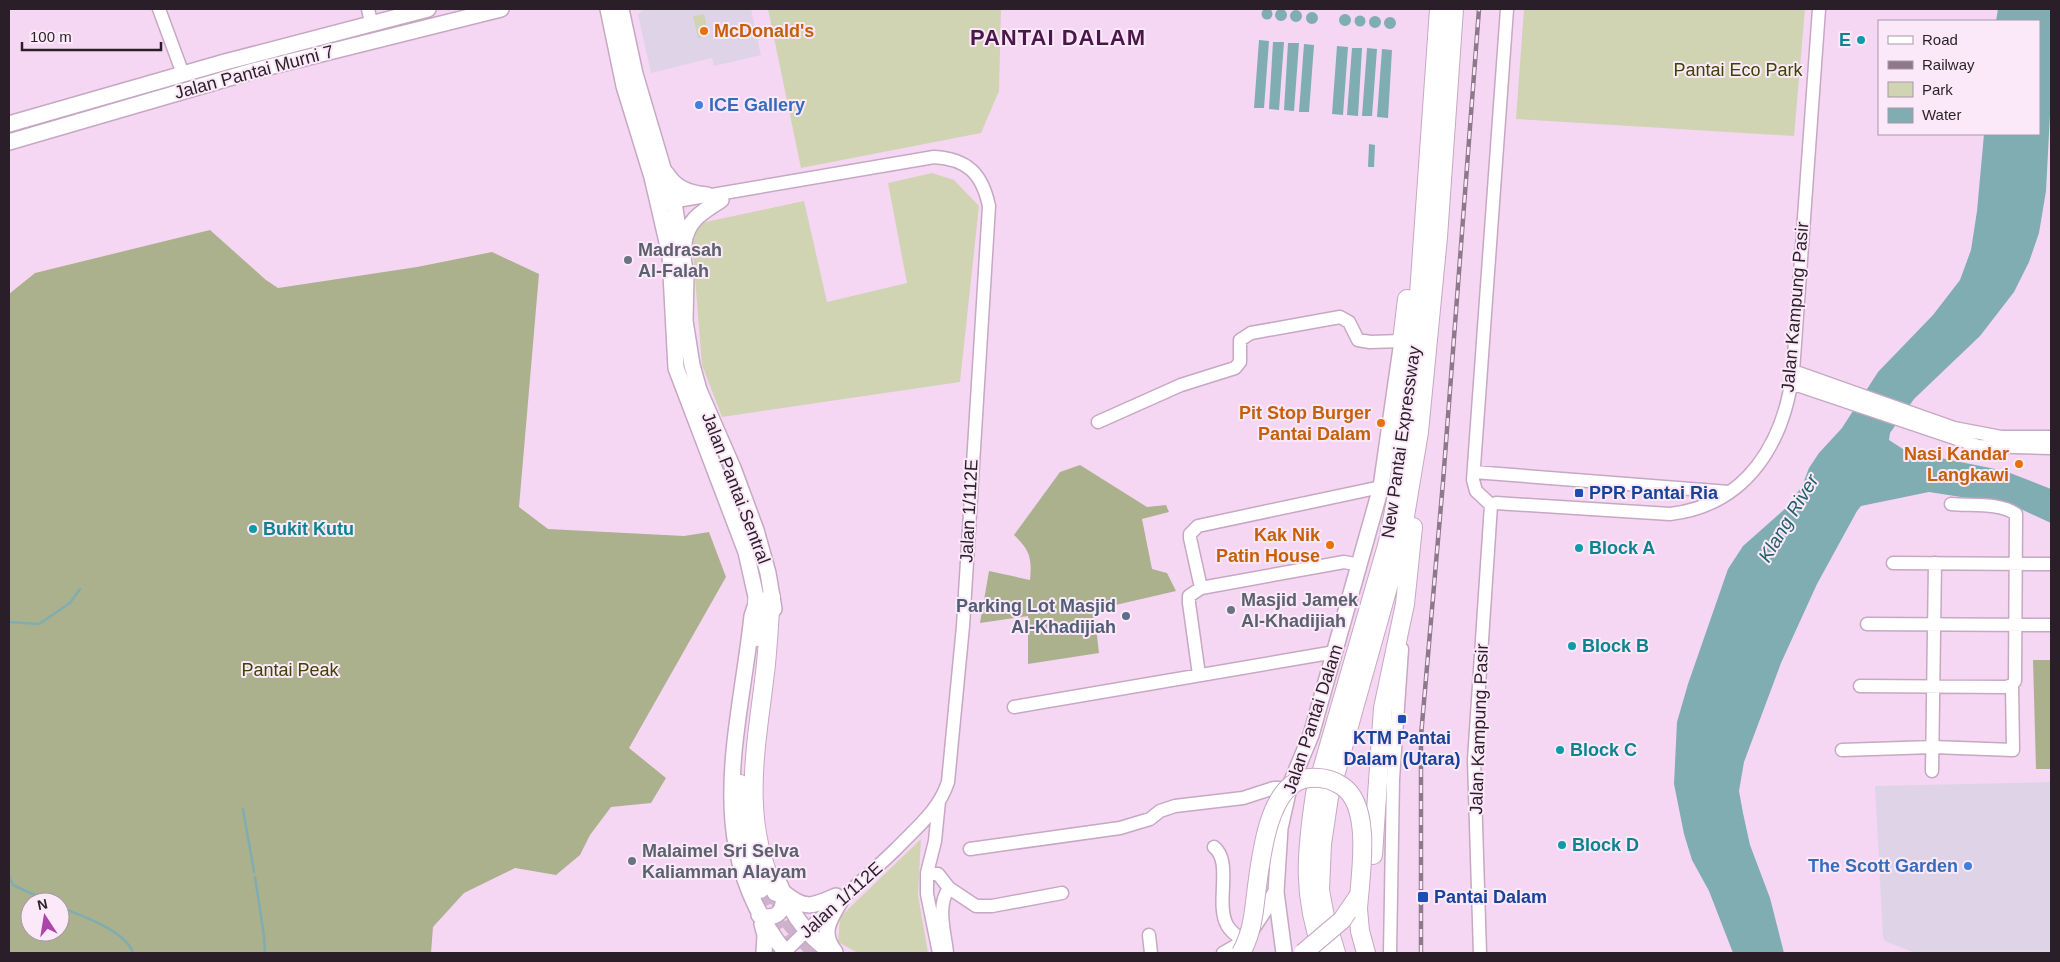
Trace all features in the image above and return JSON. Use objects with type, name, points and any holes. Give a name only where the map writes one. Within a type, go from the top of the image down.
[{"type":"highway","name":"New Pantai Expressway","points":[[1331,953],[1311,918],[1307,890],[1306,859],[1315,794],[1388,542],[1398,490],[1414,355],[1439,9]]},
{"type":"highway","name":"New Pantai Expressway","points":[[1331,953],[1320,890],[1320,865],[1329,797],[1401,541],[1410,492],[1419,432],[1438,237],[1454,9]]},
{"type":"highway","points":[[1402,340],[1417,236],[1426,199]]},
{"type":"highway","points":[[1303,953],[1342,920],[1353,907],[1371,869],[1380,734],[1388,679],[1405,604],[1414,521],[1410,492]]},
{"type":"highway","points":[[764,599],[765,672],[754,756],[752,800],[762,857],[773,891]]},
{"type":"highway","points":[[1244,943],[1252,920],[1266,838],[1275,806],[1290,785],[1302,778],[1316,777],[1344,787],[1351,794],[1358,812],[1362,841],[1359,920],[1366,953]]},
{"type":"main road","name":"Jalan Pantai Murni 7","points":[[9,124],[183,74],[369,15],[428,9]]},
{"type":"main road","name":"Jalan Pantai Murni 7","points":[[9,142],[253,71],[501,9]]},
{"type":"main road","points":[[596,9],[612,30]]},
{"type":"main road","name":"Jalan Pantai Sentral","points":[[618,10],[612,30],[624,86],[652,177],[670,255],[676,368],[764,599]]},
{"type":"main road","name":"Jalan Pantai Sentral","points":[[618,10],[674,205],[686,276],[687,343],[692,365],[699,390],[733,468],[764,554],[764,599],[752,616],[730,794],[734,836],[743,875],[759,915],[783,952]]},
{"type":"main road","points":[[663,168],[671,180],[681,189],[714,198]]},
{"type":"main road","points":[[683,250],[688,227],[714,198]]},
{"type":"main road","name":"Jalan Pantai Dalam","points":[[1284,953],[1276,892],[1277,848],[1289,788],[1311,735],[1381,487],[1402,340]]},
{"type":"main road","points":[[676,368],[692,365]]},
{"type":"main road","points":[[716,475],[733,468]]},
{"type":"main road","points":[[773,891],[809,906],[838,898]]},
{"type":"main road","points":[[759,915],[771,918],[778,915],[784,905],[773,891]]},
{"type":"main road","points":[[773,891],[804,929],[832,953]]},
{"type":"main road","points":[[1244,943],[1276,892]]},
{"type":"main road","points":[[836,953],[827,939],[826,930],[838,898]]},
{"type":"main road","points":[[759,915],[766,936],[764,953]]},
{"type":"main road","points":[[1234,953],[1263,925],[1274,926],[1280,931]]},
{"type":"street","points":[[159,9],[183,74]]},
{"type":"street","points":[[1491,505],[1476,491],[1474,472],[1507,9]]},
{"type":"street","name":"Jalan Kampung Pasir","points":[[1480,953],[1474,752],[1491,505],[1496,503],[1670,514],[1704,508],[1729,492],[1756,470],[1768,452],[1784,410],[1792,377],[1819,9]]},
{"type":"street","name":"Jalan 1/112E","points":[[714,198],[784,188],[795,182],[934,157],[951,158],[965,163],[981,183],[990,206],[954,733],[948,782],[939,802],[926,820],[897,847],[866,868],[783,952]]},
{"type":"street","points":[[659,208],[714,198]]},
{"type":"street","points":[[1098,422],[1181,385],[1235,368],[1240,362],[1240,340],[1251,332],[1340,317],[1349,322],[1358,340],[1370,342],[1402,340]]},
{"type":"street","points":[[1792,377],[1952,433],[1978,446],[2051,448]]},
{"type":"street","points":[[1952,433],[2001,437],[2051,438]]},
{"type":"street","points":[[1474,472],[1729,492]]},
{"type":"street","points":[[1200,588],[1190,538],[1190,534],[1198,526],[1381,487]]},
{"type":"street","points":[[1842,750],[1933,747],[2013,750],[2012,685],[2016,678],[2016,514],[2010,510],[1998,507],[1951,504]]},
{"type":"street","points":[[1199,676],[1189,596],[1200,588],[1344,562],[1360,565]]},
{"type":"street","points":[[1893,563],[2051,564]]},
{"type":"street","points":[[1932,771],[1935,563]]},
{"type":"street","points":[[1390,953],[1393,779],[1405,604]]},
{"type":"street","points":[[1867,624],[2051,625]]},
{"type":"street","points":[[1014,707],[1335,652]]},
{"type":"street","points":[[1860,686],[2006,687],[2012,685]]},
{"type":"street","points":[[970,848],[1120,828],[1150,819],[1160,811],[1175,806],[1243,798],[1274,788],[1289,788]]},
{"type":"street","points":[[939,802],[935,840],[927,873],[927,894],[940,953]]},
{"type":"street","points":[[1214,847],[1220,851],[1223,860],[1222,908],[1224,918],[1228,927],[1244,943],[1223,953]]},
{"type":"street","points":[[927,873],[938,874],[949,888],[970,904],[983,907],[1062,893]]},
{"type":"street","points":[[947,953],[942,901],[949,888]]},
{"type":"street","points":[[1149,935],[1152,953]]},
{"type":"shaded area","points":[[643,9],[751,9],[761,55],[714,66],[712,58],[651,73],[638,15]]},
{"type":"shaded area","name":"The Scott Garden","points":[[2051,782],[2051,953],[1915,953],[1885,941],[1883,937],[1875,786]]},
{"type":"green space","points":[[768,9],[1001,9],[999,91],[981,133],[801,168]]},
{"type":"green space","name":"Pantai Eco Park","points":[[1524,9],[1805,9],[1794,136],[1516,119]]},
{"type":"green space","points":[[704,14],[709,36],[698,38],[693,16]]},
{"type":"green space","points":[[932,173],[954,180],[979,206],[960,382],[722,417],[702,365],[692,240],[701,223],[804,201],[827,302],[907,283],[888,183]]},
{"type":"green space","name":"Pantai Peak","points":[[210,230],[266,280],[278,288],[417,267],[492,252],[539,274],[519,507],[548,529],[684,536],[709,532],[726,577],[629,748],[666,778],[651,803],[611,807],[590,835],[580,855],[556,875],[515,868],[464,893],[433,927],[431,953],[9,953],[9,294],[35,273]]},
{"type":"green space","points":[[1080,465],[1147,507],[1166,505],[1169,512],[1142,519],[1152,569],[1167,573],[1176,591],[1094,610],[1099,653],[1028,664],[1028,616],[980,623],[989,571],[1030,580],[1031,566],[1029,555],[1024,545],[1014,535],[1060,472]]},
{"type":"green space","points":[[2033,660],[2051,660],[2051,769],[2036,769]]},
{"type":"green space","points":[[921,839],[918,895],[928,953],[858,953],[838,942],[840,917]]},
{"type":"water","points":[[1267,8],[1273,14],[1267,20],[1261,14]]},
{"type":"water","points":[[1281,9],[1287,15],[1281,21],[1275,15]]},
{"type":"water","name":"Klang River","points":[[1998,9],[2051,9],[2051,95],[2046,191],[2039,233],[2029,262],[2014,292],[1980,336],[1914,399],[1890,433],[1889,440],[1906,451],[2005,471],[2051,489],[2051,523],[2012,505],[1929,492],[1861,506],[1857,511],[1817,584],[1781,663],[1744,762],[1739,791],[1750,845],[1770,898],[1784,953],[1733,953],[1709,891],[1692,860],[1684,834],[1674,784],[1677,722],[1688,684],[1728,569],[1743,546],[1787,507],[1802,486],[1809,468],[1819,453],[1842,428],[1878,372],[1933,315],[1960,280],[1971,250],[1977,211],[1984,135],[2040,135],[2040,20],[1996,20]]},
{"type":"water","points":[[1296,10],[1302,16],[1296,22],[1290,16]]},
{"type":"water","points":[[1312,12],[1318,18],[1312,24],[1306,18]]},
{"type":"water","points":[[1345,14],[1351,20],[1345,26],[1339,20]]},
{"type":"water","points":[[1360,15],[1366,21],[1360,27],[1354,21]]},
{"type":"water","points":[[1375,16],[1381,22],[1375,28],[1369,22]]},
{"type":"water","points":[[1390,17],[1396,23],[1390,29],[1384,23]]},
{"type":"water","points":[[1259,40],[1269,41],[1264,108],[1254,108]]},
{"type":"water","points":[[1273,42],[1284,42],[1279,110],[1269,109]]},
{"type":"water","points":[[1288,43],[1299,43],[1294,111],[1284,110]]},
{"type":"water","points":[[1304,44],[1314,45],[1309,112],[1299,112]]},
{"type":"water","points":[[1337,46],[1348,47],[1343,115],[1332,114]]},
{"type":"water","points":[[1352,48],[1362,48],[1358,116],[1347,115]]},
{"type":"water","points":[[1367,48],[1377,49],[1372,116],[1362,116]]},
{"type":"water","points":[[1382,49],[1392,50],[1388,118],[1377,117]]},
{"type":"water","points":[[1369,144],[1375,145],[1374,167],[1368,167]]},
{"type":"waterway","points":[[9,622],[39,624],[70,603],[80,589]]},
{"type":"waterway","points":[[243,809],[254,872]]},
{"type":"waterway","points":[[9,876],[13,885],[28,892]]},
{"type":"waterway","points":[[255,877],[265,953]]},
{"type":"waterway","points":[[70,911],[91,919],[121,937],[133,953]]},
{"type":"tunnel","points":[[760,889],[777,926],[794,953]]},
{"type":"tunnel","points":[[777,895],[789,921],[816,953]]},
{"type":"railway","points":[[1421,953],[1421,736],[1443,482],[1479,9]]},
{"type":"place","name":"McDonald's","points":[[704,31]]},
{"type":"place","name":"E","points":[[1861,40]]},
{"type":"place","name":"ICE Gallery","points":[[699,105]]},
{"type":"place","name":"Madrasah Al-Falah","points":[[628,260]]},
{"type":"place","name":"Pit Stop Burger Pantai Dalam","points":[[1381,423]]},
{"type":"place","name":"Nasi Kandar Langkawi","points":[[2019,464]]},
{"type":"place","name":"PPR Pantai Ria","points":[[1579,493]]},
{"type":"place","name":"Bukit Kutu","points":[[253,529]]},
{"type":"place","name":"Kak Nik Patin House","points":[[1330,545]]},
{"type":"place","name":"Block A","points":[[1579,548]]},
{"type":"place","name":"Masjid Jamek Al-Khadijiah","points":[[1231,610]]},
{"type":"place","name":"Parking Lot Masjid Al-Khadijiah","points":[[1126,616]]},
{"type":"place","name":"Block B","points":[[1572,646]]},
{"type":"place","name":"KTM Pantai Dalam (Utara)","points":[[1402,719]]},
{"type":"place","name":"Block C","points":[[1560,750]]},
{"type":"place","name":"Block D","points":[[1562,845]]},
{"type":"place","name":"Malaimel Sri Selva Kaliamman Alayam","points":[[632,861]]},
{"type":"place","name":"The Scott Garden","points":[[1968,866]]},
{"type":"place","name":"Pantai Dalam","points":[[1423,897]]},
{"type":"district","name":"PANTAI DALAM","points":[[1058,37]]}]
